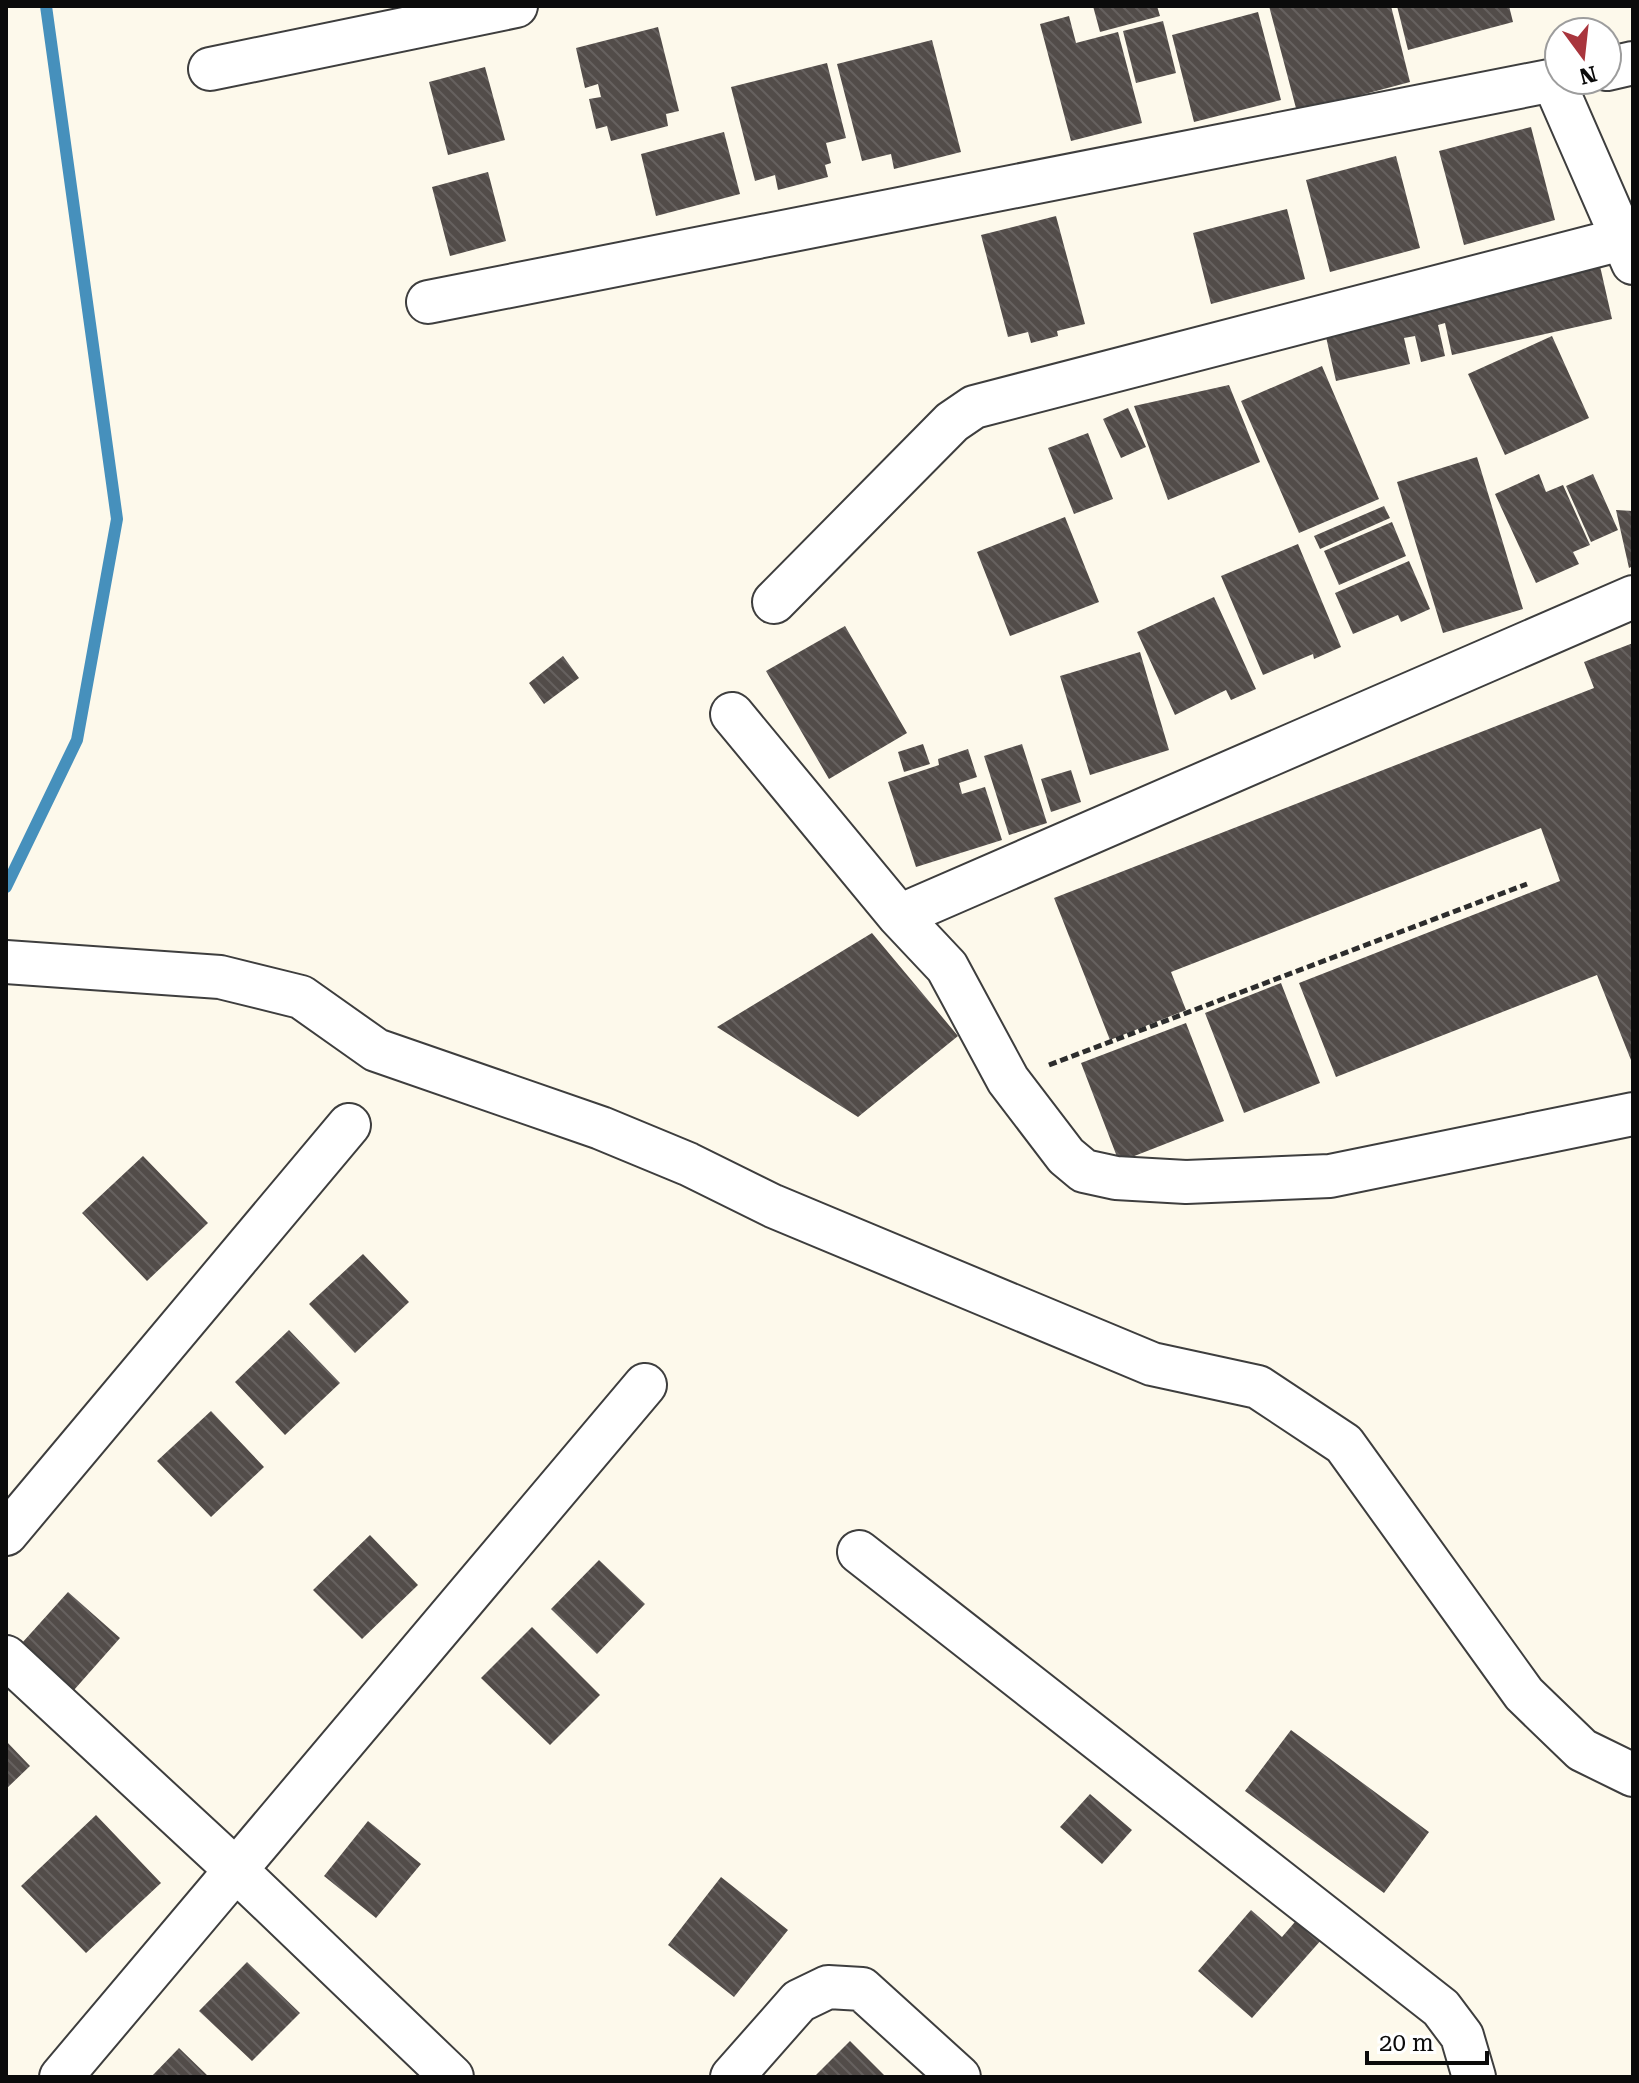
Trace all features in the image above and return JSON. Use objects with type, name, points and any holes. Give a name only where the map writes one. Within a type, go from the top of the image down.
[{"type":"street","points":[[210,69],[457,12],[516,6]]},
{"type":"street","points":[[428,302],[1543,83]]},
{"type":"street","points":[[774,602],[952,422],[974,407],[1628,252],[1563,96]]},
{"type":"street","points":[[899,916],[1633,597]]},
{"type":"street","points":[[732,714],[899,916],[947,967],[1008,1080],[1066,1156],[1084,1171],[1116,1178],[1186,1182],[1330,1176],[1633,1114]]},
{"type":"street","points":[[6,962],[220,977],[301,997],[376,1050],[601,1128],[688,1164],[773,1206],[1152,1364],[1258,1387],[1344,1444],[1524,1694],[1582,1750],[1633,1775]]},
{"type":"street","points":[[6,1534],[349,1125]]},
{"type":"street","points":[[61,2077],[645,1385]]},
{"type":"street","points":[[859,1552],[1441,2008],[1462,2036],[1474,2077]]},
{"type":"street","points":[[6,1657],[236,1870],[452,2077]]},
{"type":"street","points":[[732,2077],[799,2001],[828,1987],[862,1989],[959,2077]]},
{"type":"path","points":[[1008,1080],[1527,884]]},
{"type":"building","points":[[1093,6],[1157,6],[1160,16],[1100,32]]},
{"type":"building","points":[[1269,6],[1391,6],[1410,82],[1297,112]]},
{"type":"building","points":[[1397,6],[1509,6],[1513,22],[1408,50]]},
{"type":"building","points":[[1258,12],[1281,100],[1194,122],[1172,35]]},
{"type":"building","points":[[1069,16],[1076,43],[1118,32],[1142,123],[1071,141],[1040,24]]},
{"type":"building","points":[[1163,21],[1176,73],[1136,83],[1123,31]]},
{"type":"building","points":[[658,27],[679,111],[666,114],[668,126],[611,141],[607,126],[596,129],[589,99],[601,97],[598,84],[585,88],[576,48]]},
{"type":"building","points":[[932,40],[961,152],[894,169],[891,154],[862,161],[837,64]]},
{"type":"building","points":[[827,63],[846,138],[826,143],[831,163],[825,165],[828,177],[778,190],[775,175],[755,181],[731,87]]},
{"type":"building","points":[[485,67],[505,140],[448,155],[429,82]]},
{"type":"building","points":[[1531,127],[1555,220],[1464,245],[1439,151]]},
{"type":"building","points":[[724,132],[740,194],[656,216],[641,154]]},
{"type":"building","points":[[1396,156],[1420,248],[1330,272],[1306,180]]},
{"type":"building","points":[[488,172],[506,241],[450,256],[432,187]]},
{"type":"building","points":[[1287,209],[1305,279],[1211,304],[1193,233]]},
{"type":"building","points":[[1056,216],[1085,324],[1057,331],[1058,336],[1031,343],[1028,332],[1008,337],[981,235]]},
{"type":"building","points":[[1600,266],[1612,319],[1452,355],[1445,323],[1438,325],[1445,356],[1421,362],[1415,336],[1404,338],[1410,364],[1336,381],[1324,328]]},
{"type":"building","points":[[1552,336],[1589,418],[1505,455],[1468,374]]},
{"type":"building","points":[[1322,366],[1379,499],[1299,533],[1241,401]]},
{"type":"building","points":[[1229,385],[1260,462],[1168,500],[1134,406]]},
{"type":"building","points":[[1128,408],[1146,447],[1121,458],[1103,419]]},
{"type":"building","points":[[1088,433],[1113,499],[1074,514],[1048,448]]},
{"type":"building","points":[[1477,457],[1523,609],[1443,633],[1397,482]]},
{"type":"building","points":[[1539,474],[1546,492],[1563,485],[1590,545],[1573,552],[1579,564],[1536,583],[1495,494]]},
{"type":"building","points":[[1593,474],[1618,530],[1591,542],[1566,486]]},
{"type":"building","points":[[1384,506],[1390,518],[1320,549],[1314,536]]},
{"type":"building","points":[[1616,510],[1633,511],[1633,566],[1629,568]]},
{"type":"building","points":[[1065,517],[1099,602],[1010,636],[977,552]]},
{"type":"building","points":[[1392,522],[1406,556],[1339,585],[1324,551]]},
{"type":"building","points":[[1298,544],[1341,647],[1314,659],[1313,654],[1263,675],[1221,576]]},
{"type":"building","points":[[1409,561],[1430,609],[1401,622],[1398,615],[1353,634],[1335,593]]},
{"type":"building","points":[[1214,597],[1256,689],[1231,700],[1226,690],[1175,715],[1137,632]]},
{"type":"building","points":[[845,626],[907,733],[829,779],[766,671]]},
{"type":"building","points":[[1633,643],[1633,1065],[1597,975],[1336,1077],[1299,983],[1560,881],[1541,828],[1171,972],[1186,1010],[1110,1040],[1054,898],[1594,688],[1584,662]]},
{"type":"building","points":[[1140,652],[1169,750],[1090,775],[1060,676]]},
{"type":"building","points":[[563,656],[579,678],[544,704],[529,683]]},
{"type":"building","points":[[923,744],[930,764],[904,772],[898,752]]},
{"type":"building","points":[[1022,744],[1047,823],[1009,835],[984,756]]},
{"type":"building","points":[[968,749],[977,777],[959,783],[962,794],[985,787],[1002,840],[916,867],[888,782],[939,765],[938,759]]},
{"type":"building","points":[[1071,770],[1081,802],[1051,812],[1041,779]]},
{"type":"building","points":[[872,933],[958,1036],[858,1117],[717,1027]]},
{"type":"building","points":[[1281,983],[1320,1083],[1244,1113],[1205,1013]]},
{"type":"building","points":[[1186,1023],[1224,1121],[1119,1162],[1081,1063]]},
{"type":"building","points":[[143,1156],[208,1223],[147,1281],[82,1213]]},
{"type":"building","points":[[363,1254],[409,1302],[355,1353],[309,1304]]},
{"type":"building","points":[[289,1330],[340,1383],[285,1435],[235,1382]]},
{"type":"building","points":[[211,1411],[264,1467],[211,1517],[157,1461]]},
{"type":"building","points":[[370,1535],[418,1585],[362,1639],[313,1590]]},
{"type":"building","points":[[599,1560],[645,1604],[597,1654],[551,1609]]},
{"type":"building","points":[[68,1592],[120,1638],[74,1690],[22,1643]]},
{"type":"building","points":[[532,1627],[600,1695],[550,1745],[481,1678]]},
{"type":"building","points":[[1291,1730],[1429,1832],[1384,1893],[1245,1791]]},
{"type":"building","points":[[6,1741],[30,1766],[6,1789]]},
{"type":"building","points":[[1090,1794],[1132,1830],[1102,1864],[1060,1827]]},
{"type":"building","points":[[96,1815],[161,1883],[86,1953],[21,1886]]},
{"type":"building","points":[[368,1821],[421,1864],[376,1918],[324,1876]]},
{"type":"building","points":[[721,1877],[788,1930],[734,1997],[668,1945]]},
{"type":"building","points":[[1306,1909],[1330,1930],[1252,2018],[1198,1971],[1251,1910],[1282,1937]]},
{"type":"building","points":[[247,1962],[300,2013],[252,2061],[199,2011]]},
{"type":"building","points":[[850,2041],[886,2077],[814,2077]]},
{"type":"building","points":[[179,2048],[209,2077],[151,2077]]},
{"type":"waterway","points":[[6,887],[77,740],[117,519],[46,6]]}]
